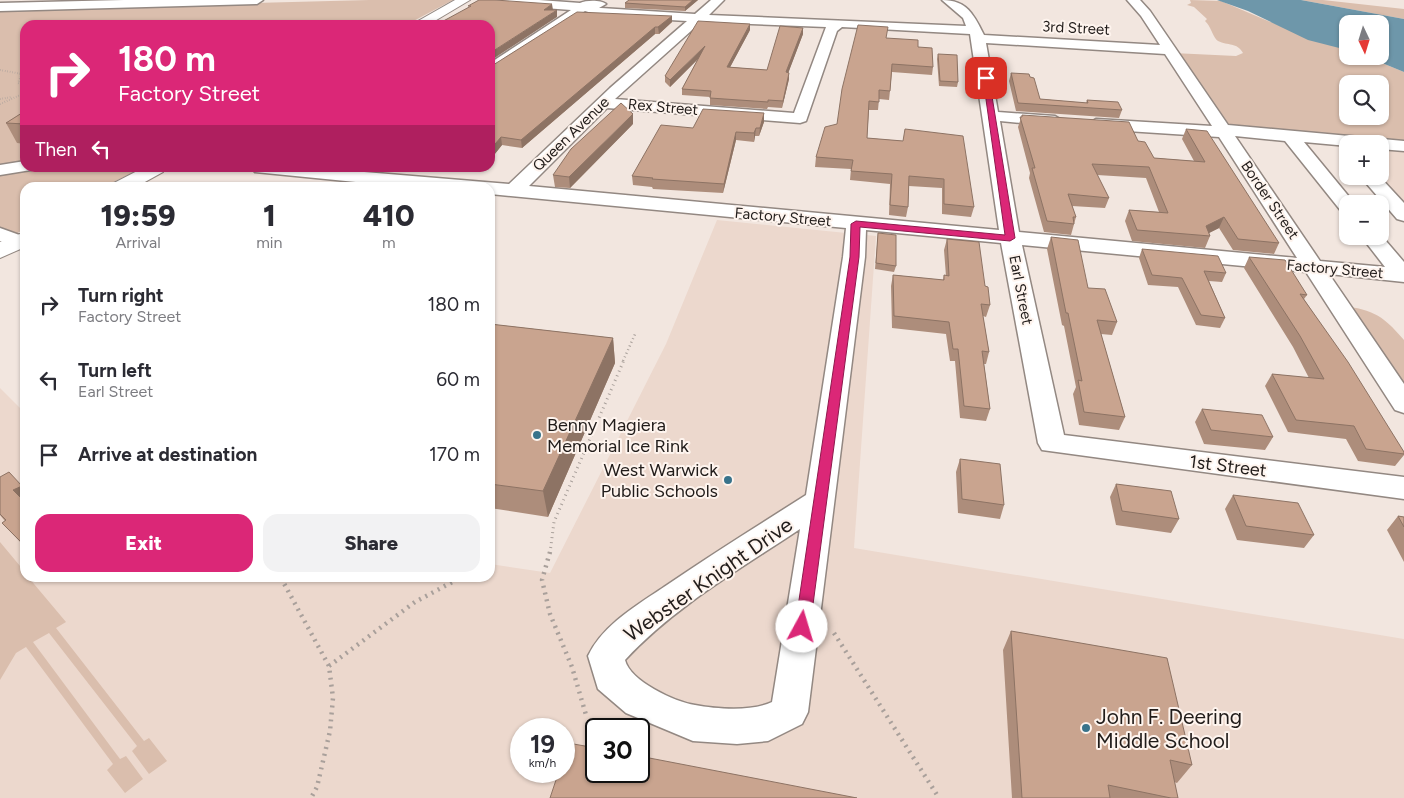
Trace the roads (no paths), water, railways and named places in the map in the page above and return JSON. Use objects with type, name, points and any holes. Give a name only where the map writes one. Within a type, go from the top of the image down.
[{"type":"main road","points":[[427,20],[464,0]]},
{"type":"main road","points":[[130,182],[149,172]]},
{"type":"street","points":[[0,7],[257,0]]},
{"type":"street","name":"3rd Street","points":[[494,0],[588,3],[601,12],[708,9],[807,24],[839,24],[1170,50]]},
{"type":"street","name":"Earl Street","points":[[948,0],[968,16],[976,34],[993,116],[1010,238],[1052,443]]},
{"type":"street","name":"Border Street","points":[[1133,0],[1146,14],[1316,267],[1404,404]]},
{"type":"street","points":[[495,66],[588,3]]},
{"type":"street","name":"Queen Avenue","points":[[514,190],[603,103],[708,9]]},
{"type":"street","name":"Rex Street","points":[[603,103],[800,118],[831,30],[839,24]]},
{"type":"street","points":[[993,116],[1226,135],[1273,141],[1290,136],[1339,140]]},
{"type":"street","points":[[1290,136],[1339,195]]},
{"type":"street","points":[[1389,145],[1402,147]]},
{"type":"street","points":[[1306,154],[1339,157]]},
{"type":"street","points":[[0,170],[20,167]]},
{"type":"street","points":[[346,172],[431,182]]},
{"type":"street","points":[[1377,185],[1404,215]]},
{"type":"street","name":"Factory Street","points":[[495,188],[1403,275]]},
{"type":"street","name":"Webster Knight Drive","points":[[820,501],[715,569],[635,626],[606,656],[612,677],[639,701],[693,723],[737,726],[768,723],[789,712],[820,501],[854,257],[856,224]]},
{"type":"street","points":[[1378,245],[1403,275]]},
{"type":"street","points":[[1383,245],[1404,251]]},
{"type":"street","name":"1st Street","points":[[1052,443],[1404,488]]},
{"type":"water","points":[[1217,0],[1301,0],[1382,15],[1339,15],[1339,48],[1308,40],[1248,11]]},
{"type":"water","points":[[1389,16],[1404,19],[1404,72],[1387,65],[1389,65]]},
{"type":"place","name":"Benny Magiera Memorial Ice Rink","points":[[537,435]]},
{"type":"place","name":"West Warwick Public Schools","points":[[728,480]]},
{"type":"place","name":"John F. Deering Middle School","points":[[1086,728]]}]
